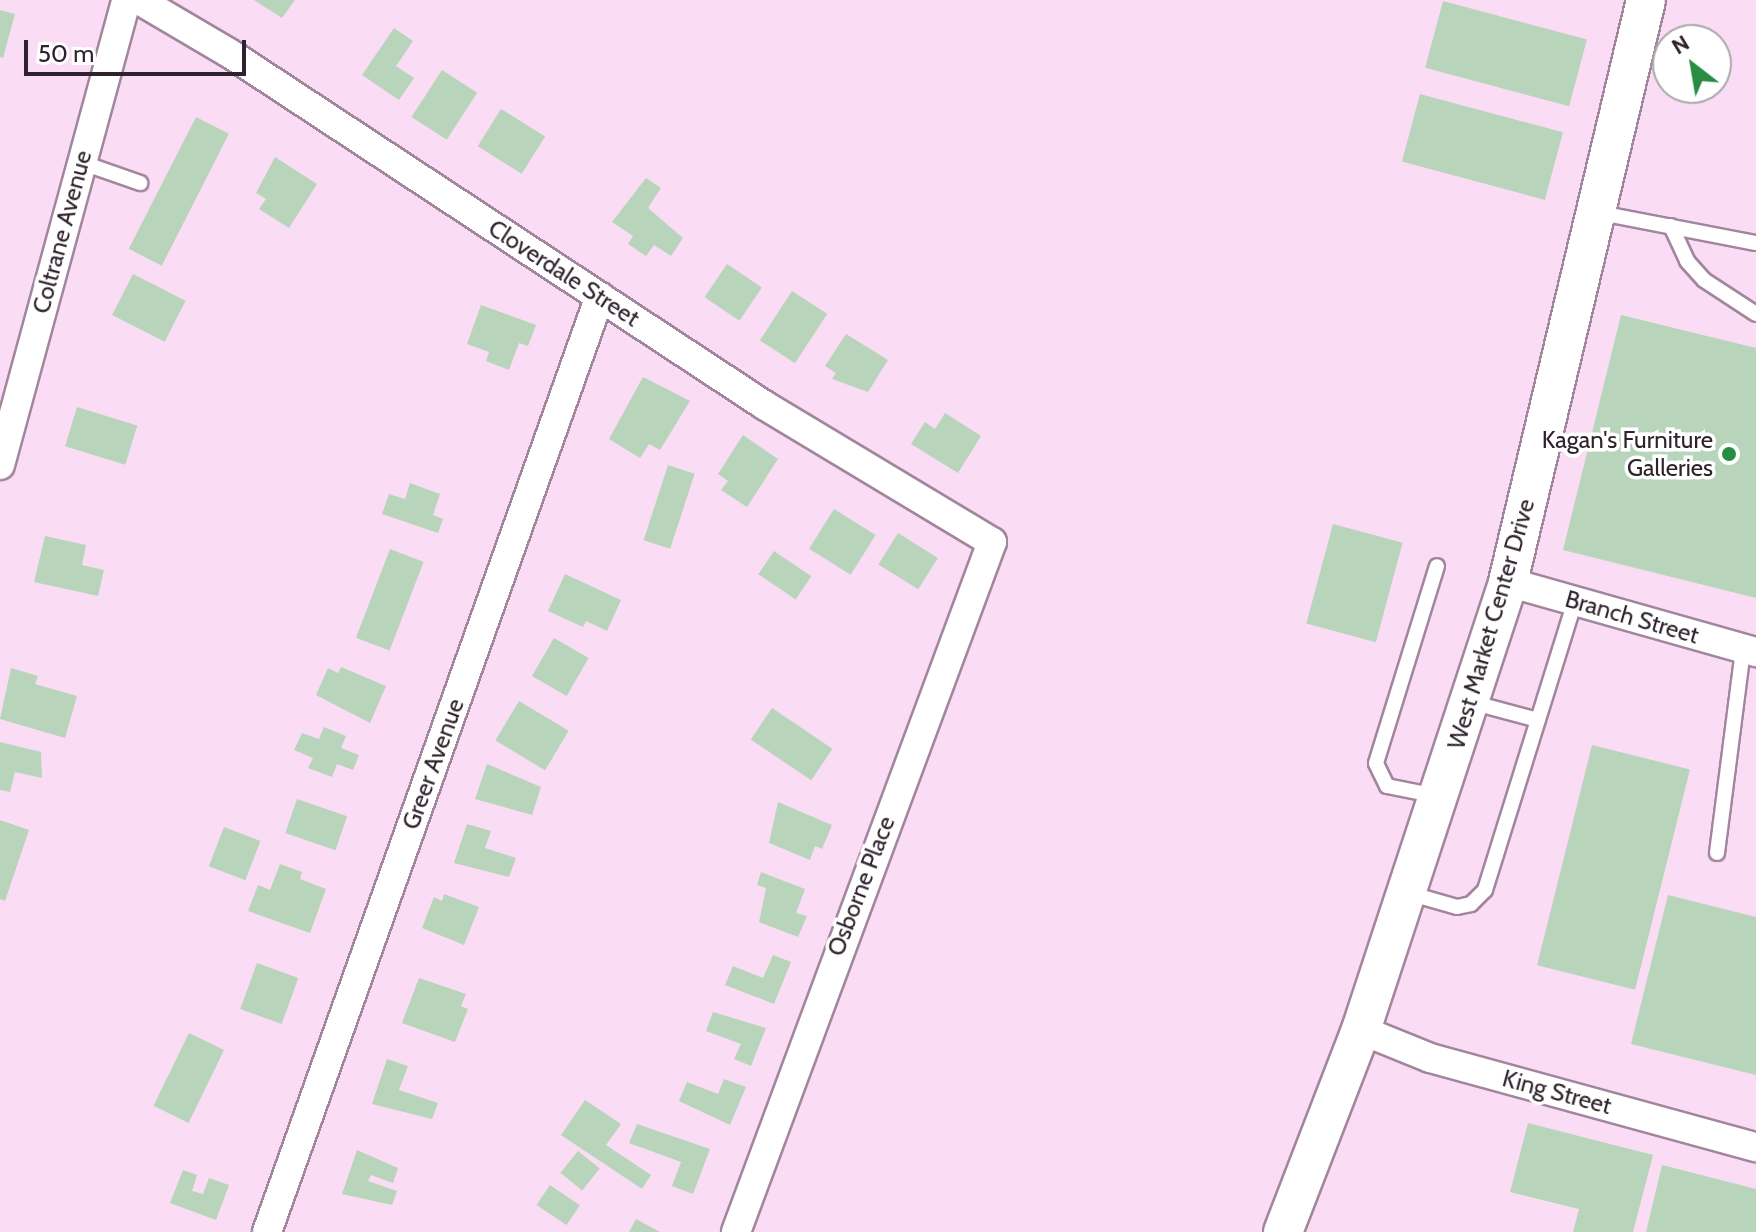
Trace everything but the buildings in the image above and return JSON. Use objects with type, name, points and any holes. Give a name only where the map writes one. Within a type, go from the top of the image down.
[{"type":"main road","name":"West Market Center Drive","points":[[1283,1232],[1361,1030],[1441,797],[1508,582],[1646,0]]},
{"type":"street","name":"Coltrane Avenue","points":[[0,465],[126,0]]},
{"type":"street","name":"Cloverdale Street","points":[[139,0],[764,405],[992,542]]},
{"type":"street","name":"Greer Avenue","points":[[267,1232],[600,296]]},
{"type":"street","name":"Osborne Place","points":[[736,1232],[992,542]]},
{"type":"street","name":"Branch Street","points":[[1508,582],[1749,650]]},
{"type":"street","name":"King Street","points":[[1361,1030],[1430,1058],[1756,1147]]},
{"type":"lane","points":[[80,162],[140,183]]},
{"type":"lane","points":[[1595,212],[1756,243]]},
{"type":"lane","points":[[1671,226],[1687,261],[1704,280],[1756,314]]},
{"type":"lane","points":[[1437,566],[1376,763],[1387,786],[1441,797]]},
{"type":"lane","points":[[1408,893],[1457,907],[1471,904],[1485,890],[1575,601]]},
{"type":"lane","points":[[1717,853],[1749,650]]},
{"type":"lane","points":[[1471,702],[1538,720]]},
{"type":"place","name":"Kagan's Furniture Galleries","points":[[1729,454]]}]
